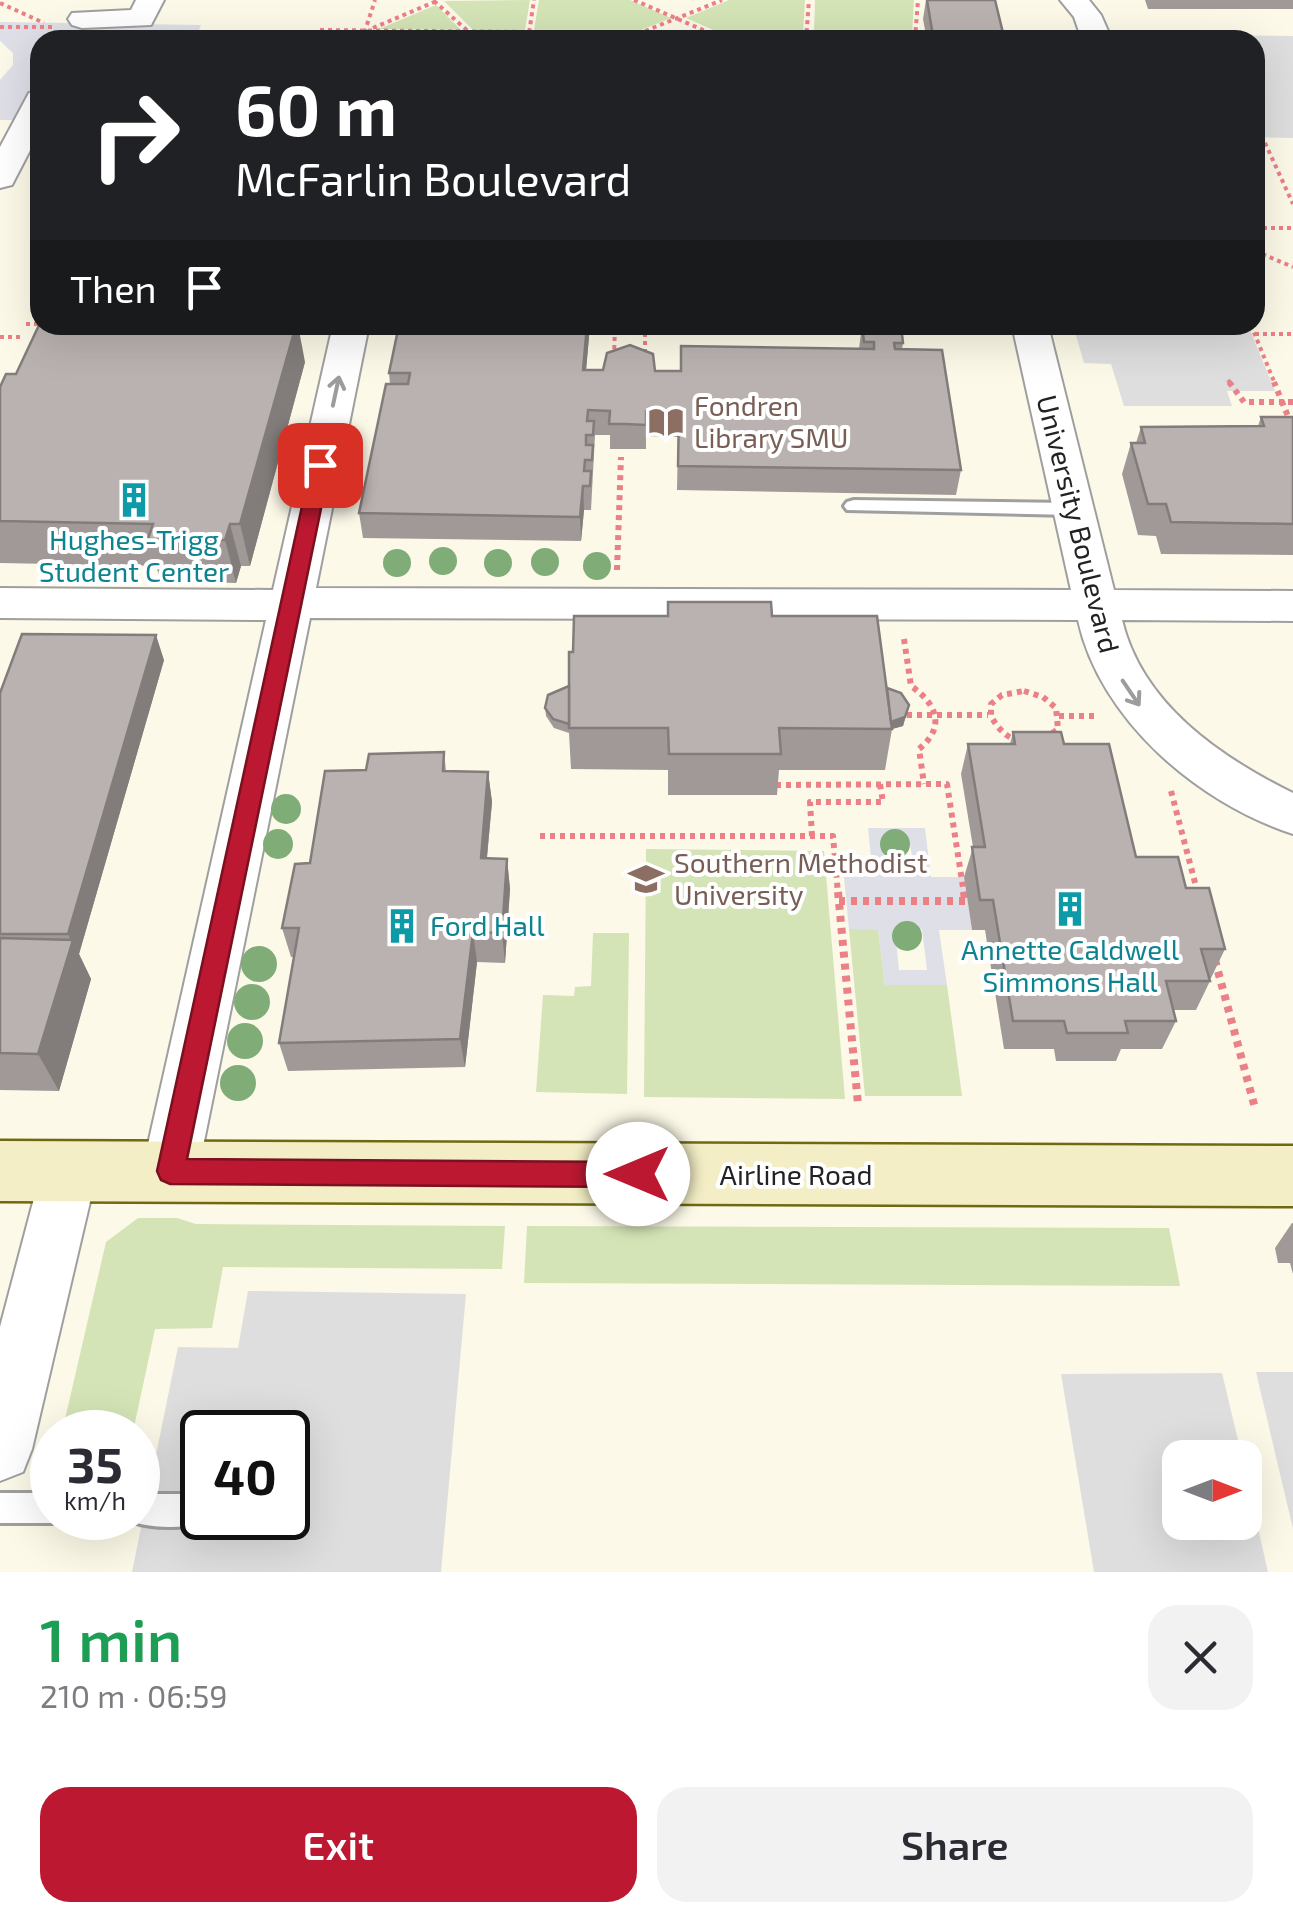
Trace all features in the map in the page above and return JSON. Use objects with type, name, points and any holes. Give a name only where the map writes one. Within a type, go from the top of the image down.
[{"type":"street","points":[[81,20],[141,19],[150,0]]},
{"type":"street","points":[[1074,0],[1087,14],[1094,30]]},
{"type":"street","points":[[0,178],[30,120]]},
{"type":"street","points":[[170,1171],[349,335]]},
{"type":"street","name":"University Boulevard","points":[[1032,335],[1108,655],[1132,696],[1177,747],[1293,816]]},
{"type":"street","points":[[0,603],[248,608],[290,603],[616,601],[1293,606]]},
{"type":"street","name":"Airline Road","points":[[0,1171],[1293,1176]]},
{"type":"street","points":[[0,1448],[69,1172]]},
{"type":"lane","points":[[854,506],[1071,508]]},
{"type":"lane","points":[[0,1508],[30,1508]]},
{"type":"path","points":[[368,30],[375,0]]},
{"type":"path","points":[[320,30],[368,30],[436,0],[469,30]]},
{"type":"path","points":[[529,30],[534,0]]},
{"type":"path","points":[[634,0],[703,30]]},
{"type":"path","points":[[648,30],[722,0]]},
{"type":"path","points":[[807,30],[809,0]]},
{"type":"path","points":[[916,30],[918,0]]},
{"type":"path","points":[[0,4],[44,23]]},
{"type":"path","points":[[1265,143],[1293,204]]},
{"type":"path","points":[[1265,228],[1293,228]]},
{"type":"path","points":[[1265,255],[1293,266]]},
{"type":"path","points":[[1265,334],[1293,334]]},
{"type":"path","points":[[615,335],[614,361],[645,362],[645,335]]},
{"type":"path","points":[[1255,335],[1293,428]]},
{"type":"path","points":[[0,336],[20,337]]},
{"type":"path","points":[[1228,380],[1244,402],[1293,402]]},
{"type":"path","points":[[616,601],[621,458]]},
{"type":"path","points":[[899,603],[911,686],[934,704],[939,715],[936,734],[920,749],[924,784]]},
{"type":"path","points":[[988,715],[998,697],[1024,691],[1050,702],[1059,716]]},
{"type":"path","points":[[907,715],[988,715]]},
{"type":"path","points":[[988,715],[1002,734],[1029,743],[1053,735],[1059,716]]},
{"type":"path","points":[[1059,716],[1099,716]]},
{"type":"path","points":[[1029,743],[1031,753]]},
{"type":"path","points":[[1168,780],[1202,910]]},
{"type":"path","points":[[812,836],[810,802],[883,802],[880,784]]},
{"type":"path","points":[[776,785],[947,784],[966,901],[839,901]]},
{"type":"path","points":[[540,836],[833,836],[858,1104]]},
{"type":"path","points":[[1212,947],[1254,1108]]},
{"type":"shaded area","name":"Southern Methodist University","points":[[0,0],[1293,0],[1293,1572],[0,1572]]},
{"type":"shaded area","points":[[0,22],[201,25],[199,30],[30,30],[30,120],[0,120],[0,80],[13,65],[13,53],[0,41]]},
{"type":"shaded area","points":[[1265,36],[1293,36],[1293,138],[1265,137]]},
{"type":"shaded area","points":[[1076,335],[1252,335],[1275,391],[1227,391],[1232,406],[1124,406],[1111,364],[1084,363]]},
{"type":"shaded area","points":[[868,828],[925,828],[931,877],[964,877],[972,930],[939,930],[947,985],[885,985],[878,930],[849,929],[844,877],[873,876]],"holes":[[[909,838],[915,875],[888,875],[884,839]],[[895,929],[922,929],[927,970],[899,970]]]},
{"type":"shaded area","points":[[248,1291],[466,1294],[441,1572],[132,1572],[139,1540],[160,1540],[160,1435],[178,1347],[238,1348]]},
{"type":"shaded area","points":[[1256,1372],[1293,1372],[1293,1529]]},
{"type":"shaded area","points":[[1222,1373],[1238,1440],[1162,1440],[1162,1540],[1261,1540],[1268,1572],[1094,1572],[1061,1374]]},
{"type":"green space","points":[[530,0],[525,30],[473,30],[444,1]]},
{"type":"green space","points":[[539,0],[630,0],[671,18],[641,30],[534,30]]},
{"type":"green space","points":[[729,0],[805,0],[803,30],[713,30],[686,18]]},
{"type":"green space","points":[[815,0],[914,0],[912,30],[814,30]]},
{"type":"green space","points":[[436,5],[461,30],[379,29]]},
{"type":"green space","points":[[646,849],[824,851],[845,1099],[644,1097]]},
{"type":"green space","points":[[849,929],[878,929],[885,985],[947,985],[962,1096],[865,1096]]},
{"type":"green space","points":[[593,933],[629,933],[627,1094],[536,1092],[543,995],[574,996],[575,987],[591,986]]},
{"type":"green space","points":[[138,1218],[177,1218],[196,1224],[505,1226],[502,1269],[223,1267],[212,1328],[155,1329],[138,1410],[67,1410],[106,1242]]},
{"type":"green space","points":[[527,1226],[1169,1228],[1180,1286],[524,1283]]},
{"type":"building","points":[[927,0],[995,0],[1002,30],[932,30]]},
{"type":"building","name":"Hughes-Trigg Student Center","points":[[34,335],[293,335],[240,524],[230,524],[225,540],[148,539],[153,524],[0,521],[0,387],[6,374],[16,374]]},
{"type":"building","name":"Fondren Library SMU","points":[[397,335],[586,335],[583,370],[603,370],[607,353],[630,345],[653,354],[655,371],[681,371],[681,346],[874,349],[874,342],[864,342],[863,335],[902,335],[903,343],[894,343],[895,349],[942,350],[961,470],[678,466],[679,412],[646,411],[646,425],[609,424],[610,411],[588,410],[587,421],[594,421],[593,435],[586,435],[586,445],[593,445],[592,460],[585,460],[584,471],[591,471],[590,486],[583,486],[580,517],[359,513],[386,384],[408,384],[410,373],[389,373]]},
{"type":"building","points":[[1261,417],[1293,417],[1293,524],[1171,522],[1166,504],[1148,504],[1131,443],[1145,443],[1141,427],[1264,426]]},
{"type":"building","points":[[668,602],[771,602],[772,616],[877,616],[892,729],[779,728],[781,754],[669,754],[668,728],[569,728],[569,652],[573,652],[574,616],[668,616]]},
{"type":"building","points":[[22,634],[156,635],[68,934],[0,934],[0,693]]},
{"type":"building","points":[[569,686],[569,724],[553,719],[545,708],[548,695]]},
{"type":"building","points":[[887,688],[901,693],[909,705],[905,717],[891,722]]},
{"type":"building","name":"Annette Caldwell Simmons Hall","points":[[1013,732],[1061,732],[1064,744],[1109,744],[1136,857],[1178,857],[1186,888],[1209,888],[1225,949],[1201,949],[1210,981],[1166,981],[1176,1021],[1125,1021],[1128,1033],[1067,1033],[1064,1021],[1013,1021],[993,900],[980,900],[972,847],[985,847],[968,744],[1015,744]]},
{"type":"building","name":"Ford Hall","points":[[444,752],[443,771],[488,772],[481,858],[507,859],[502,933],[473,932],[460,1039],[279,1043],[299,928],[282,928],[295,864],[310,863],[325,771],[366,770],[369,754]]},
{"type":"building","points":[[0,938],[73,940],[38,1054],[0,1053]]},
{"type":"place","name":"Fondren Library SMU","points":[[666,422]]},
{"type":"place","name":"Hughes-Trigg Student Center","points":[[134,500]]},
{"type":"place","name":"Southern Methodist University","points":[[646,879]]},
{"type":"place","name":"Annette Caldwell Simmons Hall","points":[[1070,909]]},
{"type":"place","name":"Ford Hall","points":[[402,926]]},
{"type":"route","points":[[320,465],[170,1171],[638,1174]]}]
